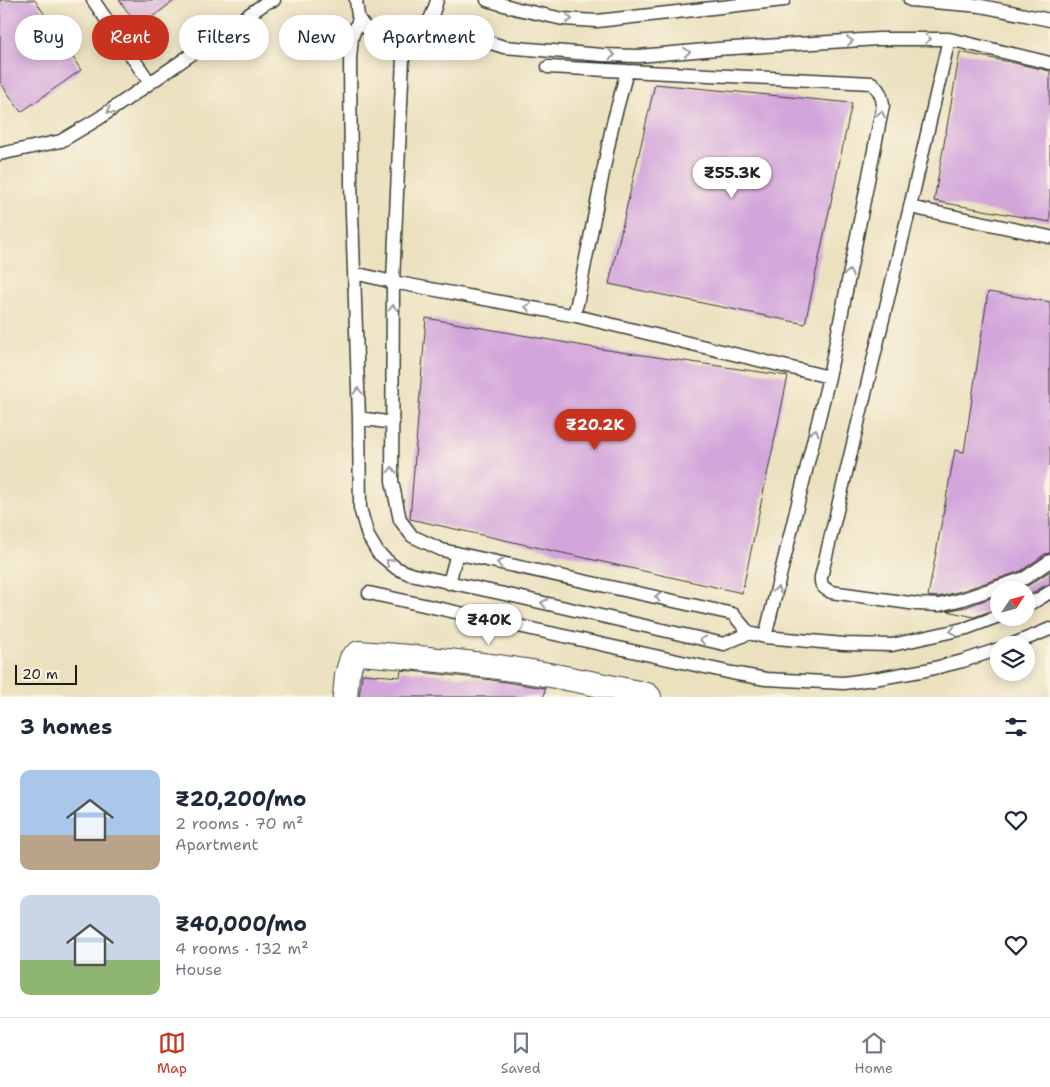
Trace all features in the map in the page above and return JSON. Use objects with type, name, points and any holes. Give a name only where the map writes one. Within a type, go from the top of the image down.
[{"type":"street","points":[[345,697],[347,675],[352,658],[359,653],[425,658],[520,670],[571,679],[649,697]]},
{"type":"lane","points":[[93,0],[150,83]]},
{"type":"lane","points":[[0,154],[61,141],[98,119],[267,2],[274,0]]},
{"type":"lane","points":[[356,0],[359,19],[352,37],[350,59],[351,184],[360,508],[368,536],[378,553],[396,568],[410,574],[724,644],[749,633]]},
{"type":"lane","points":[[433,15],[437,0]]},
{"type":"lane","points":[[487,0],[518,10],[554,17],[596,21],[784,0]]},
{"type":"lane","points":[[910,0],[981,6],[1050,20]]},
{"type":"lane","points":[[359,19],[364,24]]},
{"type":"lane","points":[[494,44],[504,47],[639,56],[879,39],[949,39],[1050,63]]},
{"type":"lane","points":[[949,39],[823,567],[821,583],[831,592],[917,604],[939,605],[1026,578],[1050,561]]},
{"type":"lane","points":[[403,60],[393,282],[392,481],[400,520],[412,536],[442,550],[733,614],[749,633],[765,637],[844,644],[892,645],[967,628],[990,619]]},
{"type":"lane","points":[[548,67],[872,82],[879,89],[882,96],[883,106],[829,377],[765,637]]},
{"type":"lane","points":[[576,316],[612,127],[628,71]]},
{"type":"lane","points":[[910,207],[1050,237]]},
{"type":"lane","points":[[354,273],[576,316],[829,377]]},
{"type":"lane","points":[[359,418],[393,423]]},
{"type":"lane","points":[[449,583],[457,553]]},
{"type":"lane","points":[[1035,601],[1050,592]]},
{"type":"lane","points":[[368,593],[732,674],[766,679],[844,683],[926,670],[990,652]]},
{"type":"lane","points":[[1033,636],[1050,629]]},
{"type":"building","points":[[0,0],[35,0],[45,15],[15,15],[15,60],[74,60],[81,70],[21,112],[0,82]]},
{"type":"building","points":[[119,0],[175,0],[155,15],[130,15]]},
{"type":"building","points":[[960,52],[1050,71],[1050,222],[934,201]]},
{"type":"building","points":[[655,84],[852,103],[805,324],[609,284]]},
{"type":"building","points":[[988,292],[1050,302],[1050,553],[1045,554],[1021,571],[961,591],[938,597],[928,596],[955,450],[964,452]]},
{"type":"building","points":[[426,318],[601,349],[788,376],[742,593],[410,519]]},
{"type":"building","points":[[1050,571],[1050,584],[1035,591],[1035,581]]},
{"type":"building","points":[[990,598],[990,611],[974,617],[947,611],[966,607]]},
{"type":"building","points":[[401,670],[545,688],[544,697],[359,697],[362,674],[400,677]]}]
